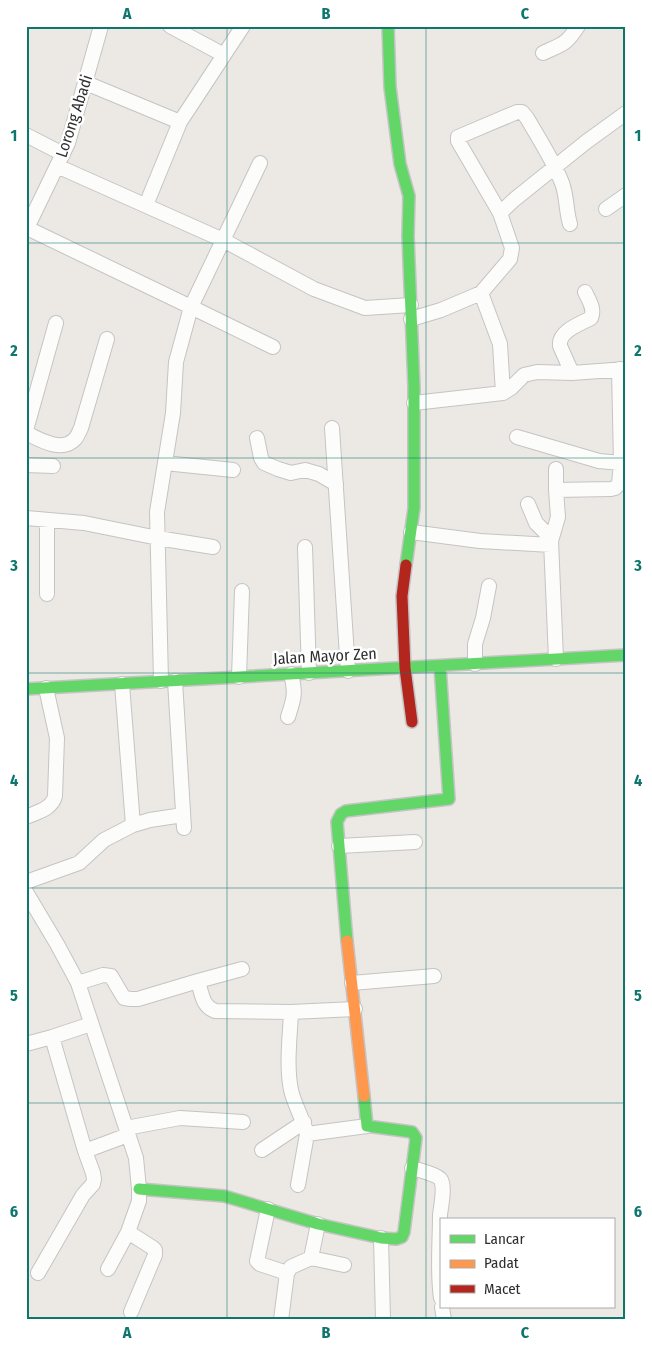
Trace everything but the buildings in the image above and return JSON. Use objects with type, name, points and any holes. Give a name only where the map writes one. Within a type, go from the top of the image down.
[{"type":"street","name":"Lorong Abadi","points":[[27,229],[68,143],[101,26]]},
{"type":"street","points":[[170,26],[224,55]]},
{"type":"street","points":[[146,205],[180,122],[243,26]]},
{"type":"street","points":[[388,26],[390,87],[400,164],[409,196],[408,236],[414,403],[414,508],[402,596],[405,668],[412,722]]},
{"type":"street","points":[[544,53],[564,44],[578,26]]},
{"type":"street","points":[[86,83],[180,122]]},
{"type":"street","points":[[411,319],[441,310],[481,293],[510,259],[512,248],[500,214],[458,141],[458,136],[517,112],[522,112],[564,187],[570,224]]},
{"type":"street","points":[[500,214],[515,199],[625,115]]},
{"type":"street","points":[[26,135],[60,160],[146,205],[223,240],[314,289],[365,308],[411,305]]},
{"type":"street","points":[[26,882],[79,863],[104,840],[133,825],[150,820],[183,821],[168,681],[157,512],[173,413],[176,362],[191,307],[260,163]]},
{"type":"street","points":[[606,209],[626,195]]},
{"type":"street","points":[[27,229],[273,348]]},
{"type":"street","points":[[572,373],[560,346],[560,341],[563,334],[591,318],[593,314],[592,309],[585,292]]},
{"type":"street","points":[[481,293],[500,344],[503,393]]},
{"type":"street","points":[[56,323],[26,432],[48,444],[65,445],[74,440],[82,428],[107,339]]},
{"type":"street","points":[[414,403],[503,393],[524,376],[537,372],[572,373],[622,369],[619,484],[615,488],[556,490]]},
{"type":"street","points":[[332,428],[348,671]]},
{"type":"street","points":[[518,437],[599,461],[621,463]]},
{"type":"street","points":[[257,438],[261,458],[264,463],[291,472],[305,470],[318,474],[336,484]]},
{"type":"street","points":[[165,463],[233,470]]},
{"type":"street","points":[[26,465],[53,466]]},
{"type":"street","points":[[556,469],[558,516],[551,543],[556,659]]},
{"type":"street","points":[[528,504],[536,523],[545,532],[551,543]]},
{"type":"street","points":[[26,518],[84,523],[213,547]]},
{"type":"street","points":[[47,520],[47,594]]},
{"type":"street","points":[[411,532],[480,541],[551,543]]},
{"type":"street","points":[[305,547],[309,673]]},
{"type":"street","points":[[475,664],[475,644],[489,586]]},
{"type":"street","points":[[239,677],[242,591]]},
{"type":"street","name":"Jalan Mayor Zen","points":[[26,689],[626,655]]},
{"type":"street","points":[[367,1126],[337,822],[342,812],[449,799],[440,666]]},
{"type":"street","points":[[288,717],[295,689],[291,674]]},
{"type":"street","points":[[122,684],[133,825]]},
{"type":"street","points":[[26,817],[50,806],[55,796],[56,738],[46,688]]},
{"type":"street","points":[[339,846],[415,842]]},
{"type":"street","points":[[26,892],[58,944],[78,982],[136,1158],[139,1201],[128,1232],[108,1269]]},
{"type":"street","points":[[78,982],[103,975],[111,976],[124,998],[131,1000],[242,969]]},
{"type":"street","points":[[352,982],[434,976]]},
{"type":"street","points":[[198,981],[205,1004],[208,1008],[215,1011],[290,1012],[355,1009]]},
{"type":"street","points":[[290,1012],[289,1069],[291,1090],[305,1128],[298,1185]]},
{"type":"street","points":[[26,1044],[91,1024]]},
{"type":"street","points":[[38,1273],[83,1195],[93,1184],[94,1179],[52,1037]]},
{"type":"street","points":[[86,1151],[127,1132],[180,1118],[243,1122]]},
{"type":"street","points":[[139,1189],[224,1196],[318,1224],[381,1238],[396,1239],[402,1237],[416,1138],[412,1132],[367,1126],[305,1128],[262,1150]]},
{"type":"street","points":[[412,1168],[438,1177],[442,1181],[440,1292]]},
{"type":"street","points":[[268,1209],[257,1261],[260,1264],[287,1273]]},
{"type":"street","points":[[311,1258],[318,1224]]},
{"type":"street","points":[[128,1232],[155,1250],[155,1255],[131,1312]]},
{"type":"street","points":[[381,1238],[383,1320]]},
{"type":"street","points":[[281,1320],[287,1273],[291,1267],[311,1258],[344,1265]]},
{"type":"traffic: fast","points":[[388,26],[390,87],[400,164],[409,196],[408,236],[414,387],[414,508],[406,565]]},
{"type":"traffic: fast","points":[[26,689],[626,655]]},
{"type":"traffic: fast","points":[[347,941],[337,822],[341,814],[346,811],[449,799],[440,666]]},
{"type":"traffic: fast","points":[[139,1189],[224,1196],[318,1224],[381,1238],[396,1239],[402,1237],[416,1138],[412,1132],[367,1126],[364,1096]]},
{"type":"traffic: slow","points":[[347,941],[364,1096]]},
{"type":"traffic: jam","points":[[406,565],[402,596],[405,668],[412,722]]}]
